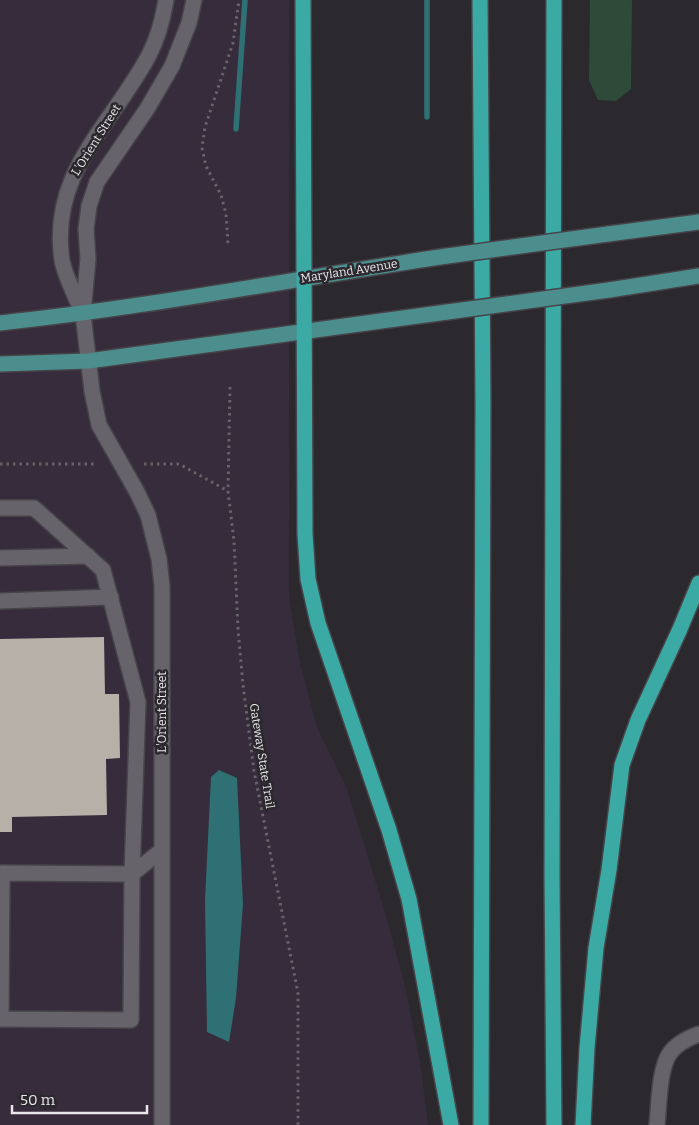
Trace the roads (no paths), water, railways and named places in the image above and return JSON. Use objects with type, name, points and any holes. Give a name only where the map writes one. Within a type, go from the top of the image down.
[{"type":"highway","points":[[303,0],[305,534],[308,579],[318,623],[389,830],[409,899],[451,1125]]},
{"type":"highway","points":[[480,0],[484,401],[481,1125]]},
{"type":"highway","points":[[554,0],[552,885],[554,1125]]},
{"type":"highway","points":[[583,1125],[587,1048],[596,948],[610,870],[622,765],[638,720],[699,583]]},
{"type":"main road","name":"Maryland Avenue","points":[[0,323],[83,314],[430,258],[699,222]]},
{"type":"main road","points":[[0,364],[88,362],[699,276]]},
{"type":"street","name":"L'Orient Street","points":[[83,314],[62,262],[60,231],[63,204],[74,174],[92,142],[127,92],[150,54],[163,17],[166,0]]},
{"type":"street","name":"L'Orient Street","points":[[162,1125],[162,586],[159,559],[148,515],[99,426],[92,391],[83,314],[88,259],[86,229],[89,206],[97,182],[147,109],[172,66],[189,23],[194,0]]},
{"type":"street","points":[[0,508],[34,508],[103,570],[138,702],[132,874],[131,1020],[1,1019],[2,873],[132,874],[162,850]]},
{"type":"street","points":[[0,558],[88,556]]},
{"type":"street","points":[[0,601],[111,597]]},
{"type":"street","points":[[657,1125],[661,1076],[670,1053],[692,1037]]},
{"type":"water","points":[[219,770],[237,778],[243,904],[236,998],[229,1042],[207,1032],[205,900],[211,777]]},
{"type":"waterway","points":[[236,129],[245,0]]},
{"type":"waterway","points":[[427,0],[427,117]]}]
